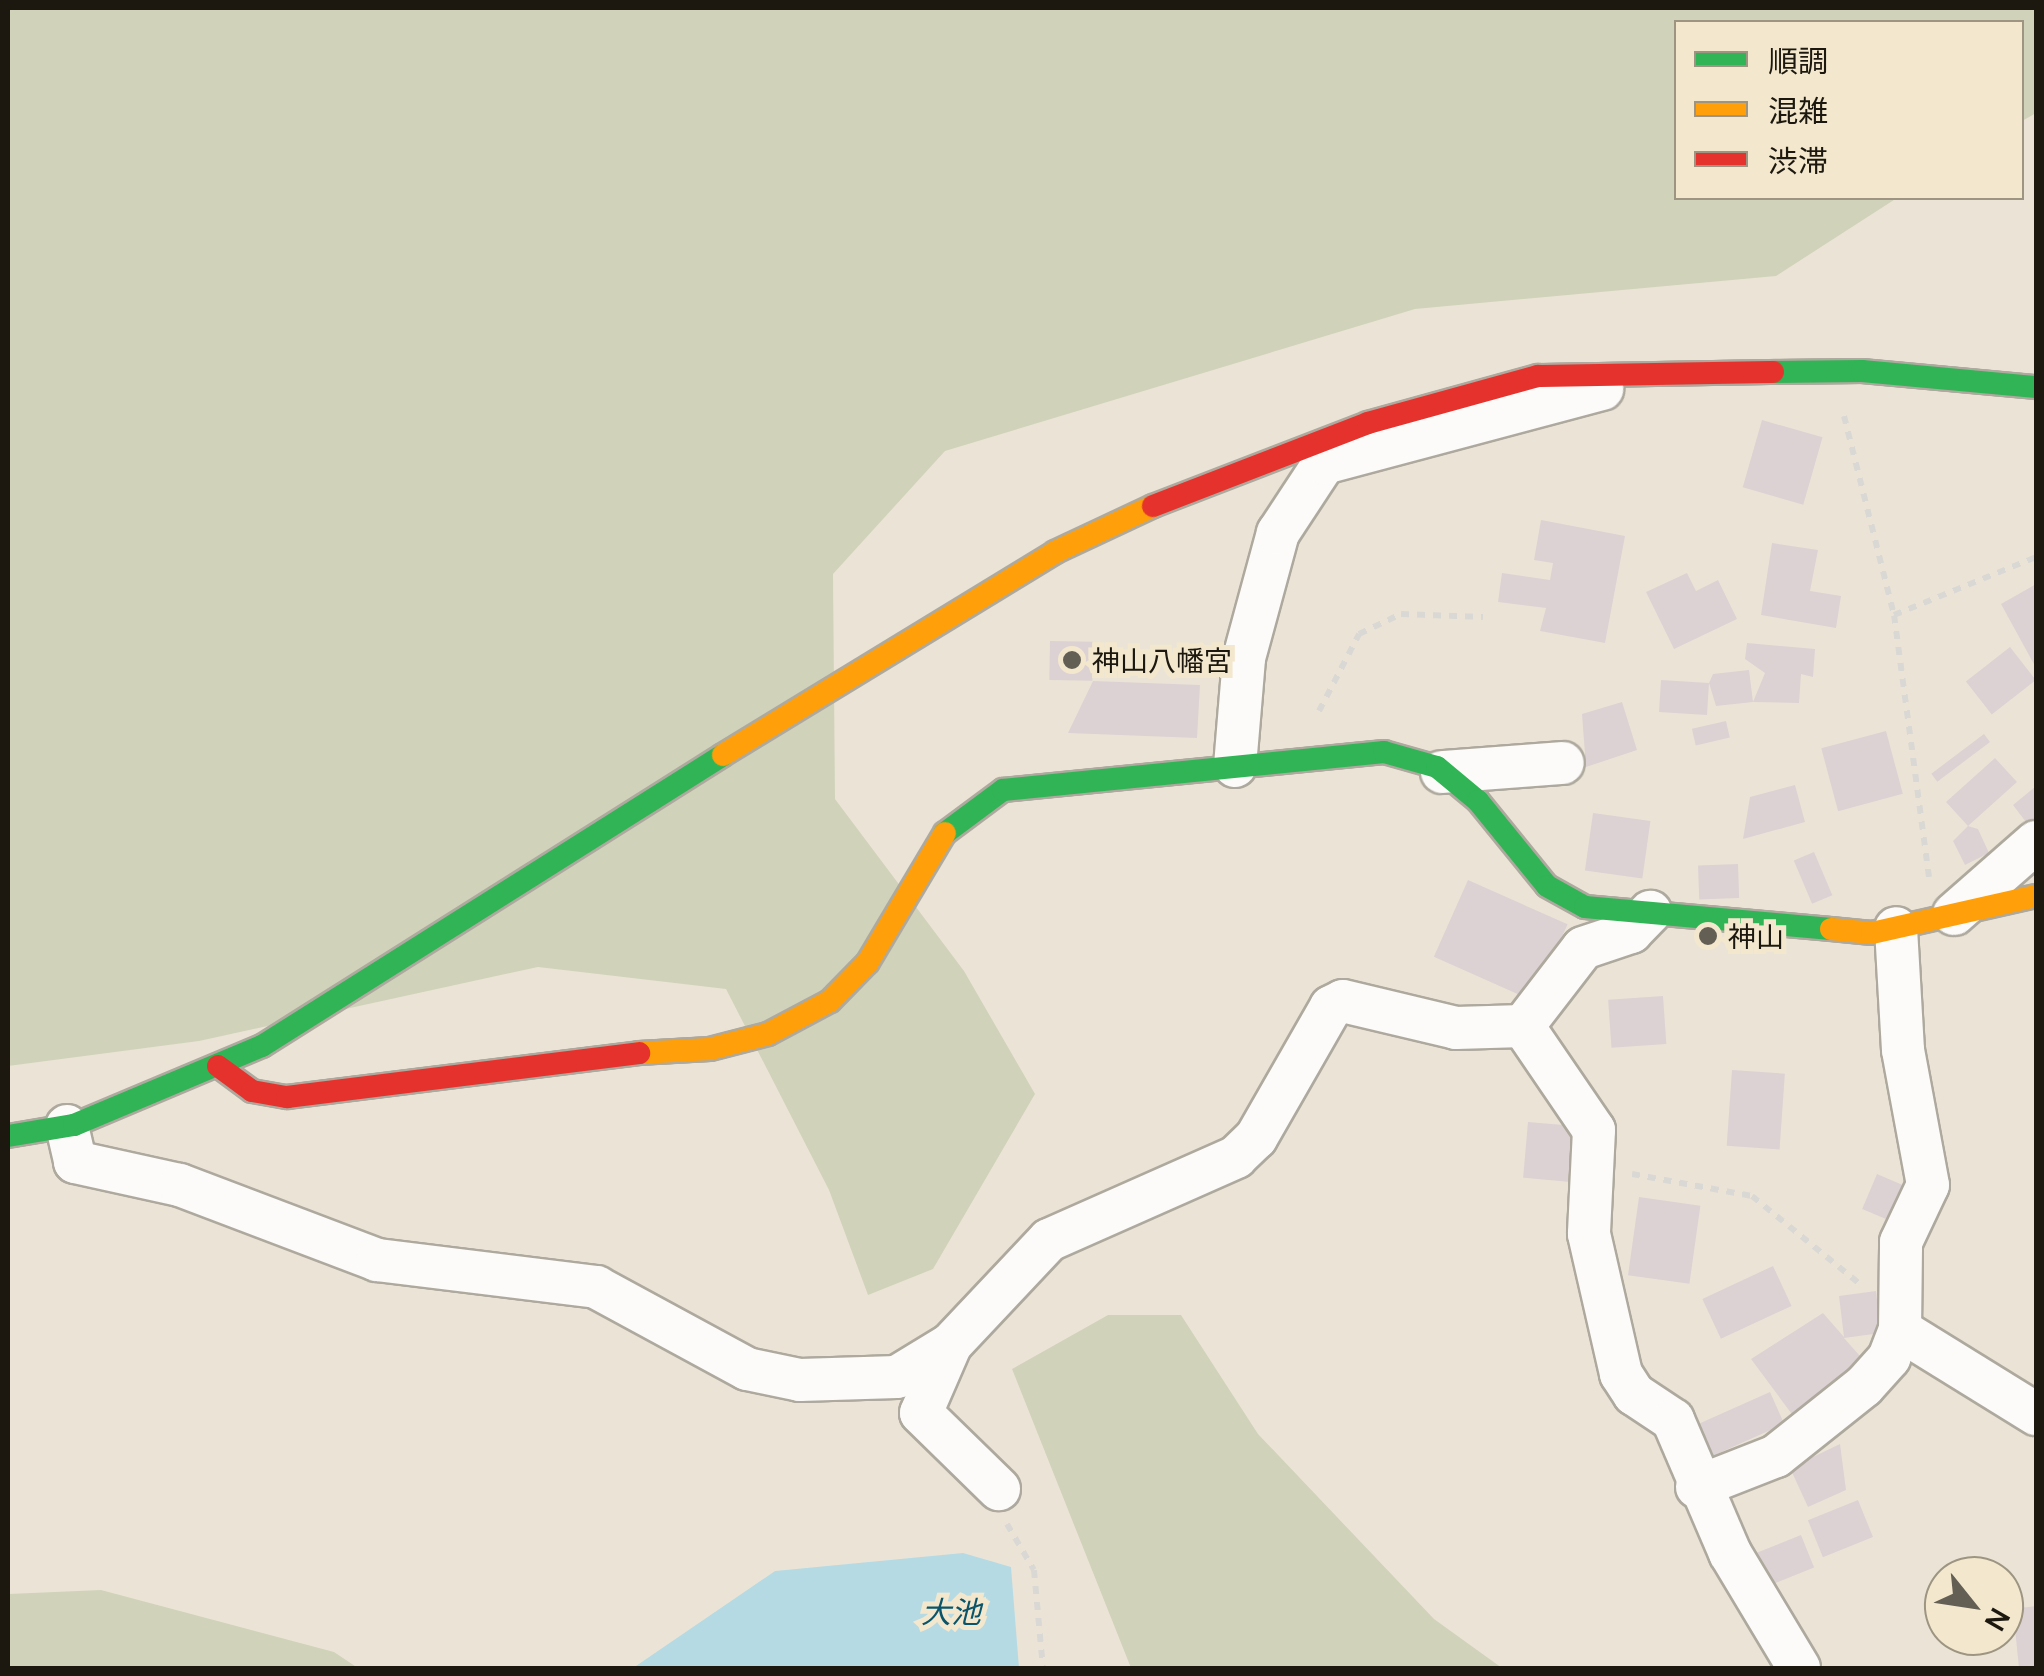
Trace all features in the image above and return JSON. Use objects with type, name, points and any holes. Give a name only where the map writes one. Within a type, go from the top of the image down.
[{"type":"street","points":[[8,1136],[66,1126],[218,1066],[1055,552],[1210,479],[1368,423],[1538,376],[1833,371],[2036,387]]},
{"type":"street","points":[[1234,766],[1244,658],[1278,532],[1324,463],[1662,372]]},
{"type":"street","points":[[218,1066],[252,1091],[287,1097],[562,1058],[710,1049],[768,1034],[830,1001],[868,962],[922,860],[961,814],[1003,790],[1307,756],[1384,752],[1442,772],[1563,763]]},
{"type":"street","points":[[1442,772],[1547,886],[1585,907],[1872,932],[2036,896]]},
{"type":"street","points":[[1697,1487],[1776,1456],[1864,1386],[1889,1358],[1900,1323],[1901,1242],[1928,1185],[1902,1050],[1927,922],[2036,842]]},
{"type":"street","points":[[1523,1026],[1583,948],[1632,932],[1650,912]]},
{"type":"street","points":[[66,1126],[75,1162],[180,1185],[376,1260],[596,1287],[747,1369],[800,1380],[896,1376],[951,1344],[1049,1240],[1236,1157],[1256,1138],[1331,1007],[1343,1001],[1456,1028],[1523,1026]]},
{"type":"street","points":[[1523,1026],[1550,1074],[1584,1107],[1594,1130],[1589,1234],[1622,1374],[1634,1394],[1673,1420],[1697,1487],[1769,1630],[1799,1668]]},
{"type":"street","points":[[1900,1323],[2036,1414]]},
{"type":"street","points":[[951,1344],[922,1412],[1000,1489]]},
{"type":"path","points":[[1833,371],[1894,615],[1927,922]]},
{"type":"path","points":[[1894,615],[2036,557]]},
{"type":"path","points":[[1307,756],[1318,714],[1359,634],[1401,614],[1483,617]]},
{"type":"path","points":[[1592,1159],[1752,1196],[1900,1323]]},
{"type":"path","points":[[1000,1489],[1004,1521],[1034,1570],[1043,1668]]},
{"type":"green space","points":[[8,8],[2036,8],[2036,113],[2024,120],[2024,20],[1674,20],[1674,200],[1894,200],[1776,276],[1415,309],[945,451],[833,574],[835,799],[964,971],[1035,1094],[933,1269],[868,1295],[829,1190],[726,989],[538,967],[199,1041],[8,1066]]},
{"type":"green space","points":[[1108,1315],[1181,1315],[1258,1434],[1434,1619],[1502,1668],[1131,1668],[1012,1369]]},
{"type":"green space","points":[[101,1590],[334,1652],[358,1668],[8,1668],[8,1594]]},
{"type":"water","name":"大池","points":[[963,1553],[1011,1567],[1019,1668],[633,1668],[775,1571]]},
{"type":"building","points":[[1762,420],[1823,437],[1803,505],[1743,487]]},
{"type":"building","points":[[1541,520],[1625,536],[1605,643],[1540,631],[1546,608],[1498,602],[1502,573],[1550,580],[1553,563],[1534,560]]},
{"type":"building","points":[[1772,543],[1818,550],[1810,591],[1841,596],[1836,628],[1761,615]]},
{"type":"building","points":[[1687,573],[1696,591],[1718,580],[1737,619],[1674,649],[1646,592]]},
{"type":"building","points":[[2036,584],[2036,668],[2001,604]]},
{"type":"building","points":[[1050,641],[1093,642],[1092,681],[1049,680]]},
{"type":"building","points":[[1747,643],[1815,649],[1813,677],[1801,674],[1799,703],[1753,702],[1765,673],[1745,659]]},
{"type":"building","points":[[2010,647],[2036,680],[1992,715],[1966,681]]},
{"type":"building","points":[[1749,670],[1753,702],[1716,706],[1709,683],[1713,674]]},
{"type":"building","points":[[1661,680],[1709,683],[1707,715],[1659,712]]},
{"type":"building","points":[[1093,681],[1200,685],[1197,738],[1068,733]]},
{"type":"building","points":[[1622,702],[1637,750],[1586,767],[1582,714]]},
{"type":"building","points":[[1726,721],[1730,738],[1696,745],[1692,729]]},
{"type":"building","points":[[1886,731],[1903,794],[1838,811],[1821,748]]},
{"type":"building","points":[[1984,734],[1990,742],[1937,782],[1931,774]]},
{"type":"building","points":[[1995,758],[2017,782],[1968,826],[1946,802]]},
{"type":"building","points":[[1795,785],[1805,822],[1743,839],[1750,797]]},
{"type":"building","points":[[2036,786],[2036,827],[2032,830],[2013,805]]},
{"type":"building","points":[[1593,813],[1650,821],[1642,879],[1585,870]]},
{"type":"building","points":[[1968,826],[1978,829],[1989,853],[1965,865],[1953,841]]},
{"type":"building","points":[[1814,852],[1832,895],[1812,904],[1794,861]]},
{"type":"building","points":[[1738,864],[1739,898],[1699,899],[1698,865]]},
{"type":"building","points":[[1468,880],[1568,924],[1533,1001],[1434,957]]},
{"type":"building","points":[[1663,996],[1666,1044],[1611,1048],[1608,1000]]},
{"type":"building","points":[[1732,1070],[1785,1074],[1780,1150],[1727,1146]]},
{"type":"building","points":[[1528,1122],[1581,1127],[1576,1182],[1523,1178]]},
{"type":"building","points":[[1877,1174],[1907,1187],[1893,1222],[1862,1209]]},
{"type":"building","points":[[1639,1197],[1700,1206],[1689,1284],[1628,1275]]},
{"type":"building","points":[[1773,1266],[1792,1306],[1721,1339],[1702,1299]]},
{"type":"building","points":[[1876,1291],[1881,1333],[1844,1338],[1867,1364],[1794,1417],[1751,1359],[1823,1313],[1844,1337],[1839,1296]]},
{"type":"building","points":[[1770,1392],[1784,1424],[1710,1457],[1696,1425]]},
{"type":"building","points":[[1840,1444],[1846,1490],[1808,1507],[1790,1468]]},
{"type":"building","points":[[1858,1500],[1873,1537],[1823,1557],[1808,1520]]},
{"type":"building","points":[[1801,1535],[1814,1567],[1771,1585],[1757,1553]]},
{"type":"building","points":[[2036,1606],[2036,1668],[2019,1668],[2018,1656],[2024,1656],[2024,1608]]},
{"type":"traffic: fast","points":[[1773,372],[1862,371],[2036,387]]},
{"type":"traffic: fast","points":[[945,833],[1003,790],[1384,752],[1437,767],[1478,801],[1547,886],[1585,907],[1831,929]]},
{"type":"traffic: fast","points":[[8,1136],[74,1125],[262,1046],[723,755]]},
{"type":"traffic: slow","points":[[723,755],[1055,552],[1153,506]]},
{"type":"traffic: slow","points":[[639,1053],[710,1049],[768,1034],[830,1001],[868,962],[945,833]]},
{"type":"traffic: slow","points":[[1831,929],[1872,933],[2036,896]]},
{"type":"traffic: jam","points":[[1153,506],[1368,423],[1538,376],[1773,372]]},
{"type":"traffic: jam","points":[[218,1066],[252,1091],[287,1097],[639,1053]]},
{"type":"place","name":"神山八幡宮","points":[[1072,660]]},
{"type":"place","name":"神山","points":[[1708,936]]}]
